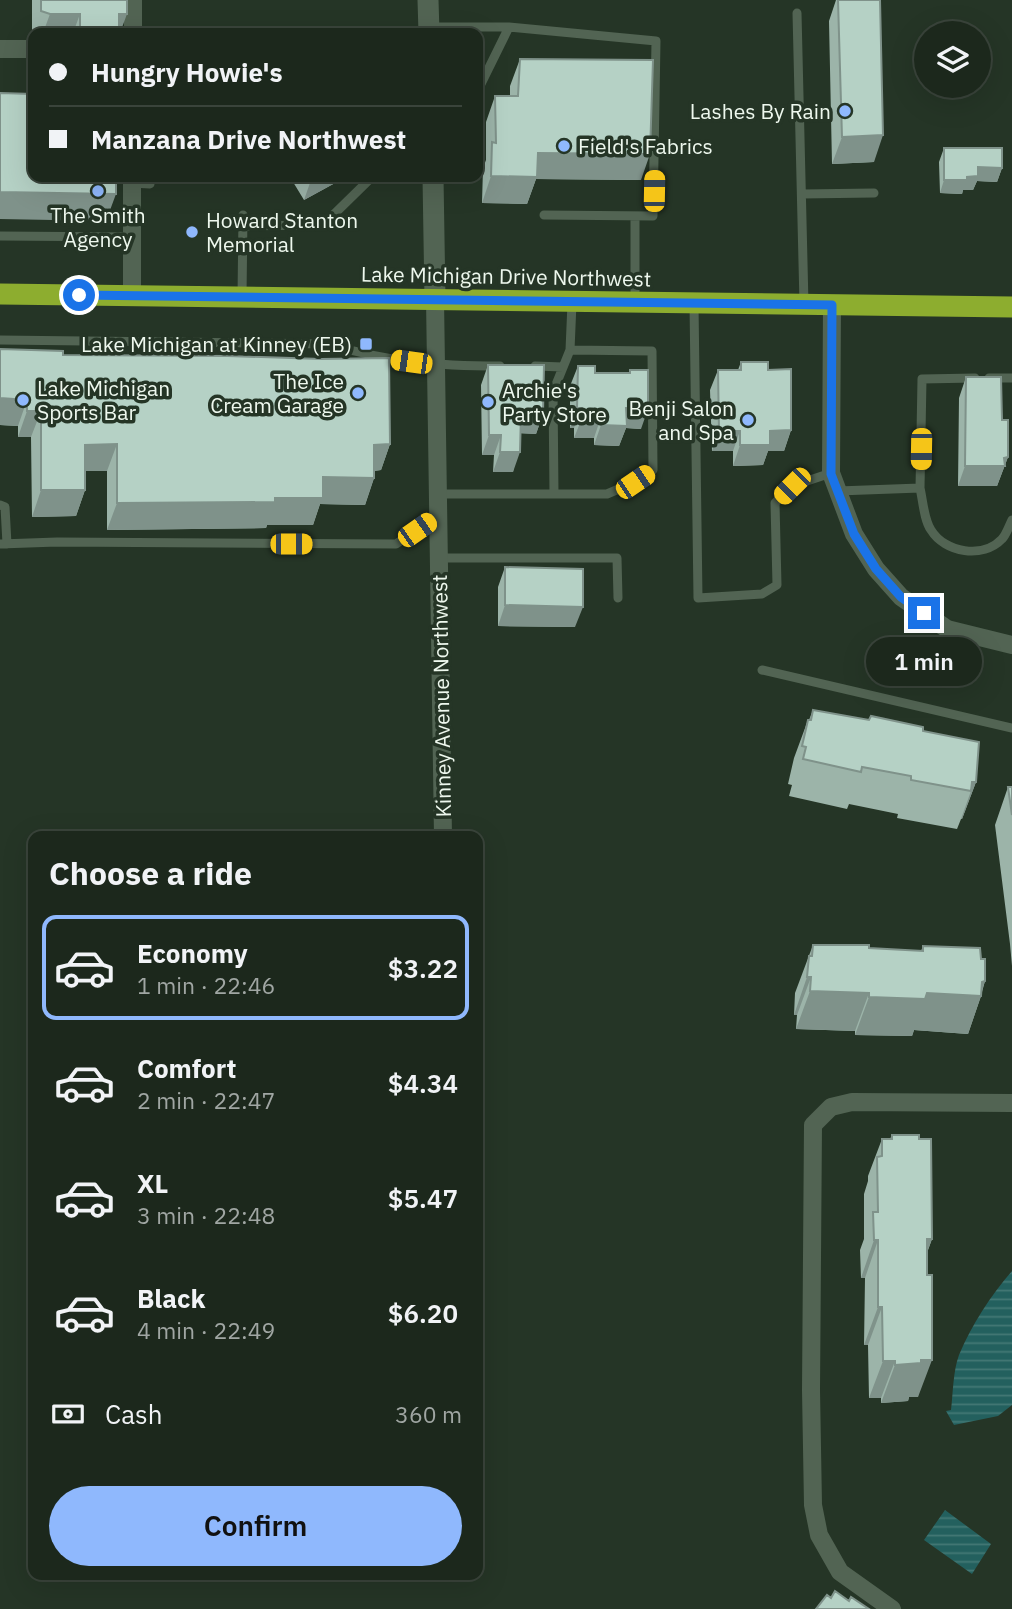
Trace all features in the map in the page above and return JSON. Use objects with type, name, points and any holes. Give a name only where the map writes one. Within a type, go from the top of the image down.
[{"type":"highway","name":"Lake Michigan Drive Northwest","points":[[0,294],[1012,307]]},
{"type":"street","points":[[133,0],[133,28]]},
{"type":"street","points":[[428,0],[429,28]]},
{"type":"street","points":[[0,49],[28,49]]},
{"type":"street","points":[[132,295],[132,237],[138,182]]},
{"type":"street","name":"Kinney Avenue Northwest","points":[[433,182],[443,831]]},
{"type":"street","points":[[832,305],[831,474],[854,534],[876,569],[901,597],[947,629],[1012,645]]},
{"type":"street","points":[[892,1609],[840,1572],[819,1535],[813,1505],[813,1125],[831,1107],[852,1102],[1012,1103]]},
{"type":"lane","points":[[797,13],[804,304]]},
{"type":"lane","points":[[482,28],[509,27],[656,41],[653,216],[544,215]]},
{"type":"lane","points":[[483,80],[509,27]]},
{"type":"lane","points":[[243,226],[323,225],[367,182]]},
{"type":"lane","points":[[802,194],[874,193]]},
{"type":"lane","points":[[242,297],[243,215]]},
{"type":"lane","points":[[635,216],[635,302]]},
{"type":"lane","points":[[0,236],[132,237]]},
{"type":"lane","points":[[554,494],[553,392],[570,350],[572,301]]},
{"type":"lane","points":[[694,303],[698,598],[762,594],[777,585],[775,503],[792,486],[831,474]]},
{"type":"lane","points":[[0,340],[328,344],[368,356],[436,366],[512,366]]},
{"type":"lane","points":[[438,494],[607,494],[635,482],[653,470],[652,351],[570,350]]},
{"type":"lane","points":[[525,366],[563,367]]},
{"type":"lane","points":[[1012,378],[922,379],[920,488],[930,530],[944,545],[984,551],[1003,539],[1012,520]]},
{"type":"lane","points":[[838,491],[920,488]]},
{"type":"lane","points":[[0,505],[5,507],[3,544],[396,544],[438,515]]},
{"type":"lane","points":[[439,558],[617,558],[618,598]]},
{"type":"lane","points":[[762,670],[1012,727]]},
{"type":"water","points":[[1012,1271],[1012,1405],[998,1416],[954,1425],[946,1411],[951,1410],[959,1355],[982,1310]]},
{"type":"water","points":[[945,1510],[991,1544],[972,1574],[924,1540]]},
{"type":"building","points":[[41,0],[127,0],[127,14],[119,14],[119,28],[80,28],[80,14],[50,14],[41,11]]},
{"type":"building","points":[[838,0],[880,0],[883,135],[842,137]]},
{"type":"building","name":"Field's Fabrics","points":[[520,59],[653,60],[650,154],[538,153],[537,177],[491,176],[492,142],[496,143],[495,96],[518,96]]},
{"type":"building","points":[[0,93],[28,94],[28,182],[116,182],[116,194],[0,192]]},
{"type":"building","points":[[944,148],[1002,148],[1002,168],[978,167],[978,176],[967,177],[967,180],[944,180]]},
{"type":"building","points":[[0,349],[63,351],[63,355],[389,358],[390,444],[374,445],[374,478],[323,477],[323,498],[275,498],[275,502],[117,503],[117,444],[85,445],[85,490],[41,490],[41,411],[27,411],[27,400],[0,398]]},
{"type":"building","name":"Benji Salon and Spa","points":[[741,362],[768,362],[768,370],[791,369],[791,430],[770,431],[770,445],[740,445],[740,431],[719,431],[718,370],[741,370]]},
{"type":"building","points":[[488,365],[544,365],[543,414],[521,413],[520,452],[500,452],[501,435],[489,435]]},
{"type":"building","points":[[578,366],[595,366],[595,373],[648,370],[648,409],[626,408],[627,426],[601,425],[601,417],[582,418],[582,408],[577,408]]},
{"type":"building","points":[[966,377],[1001,377],[1002,420],[1008,420],[1008,457],[1004,458],[1005,466],[965,466]]},
{"type":"building","points":[[505,567],[583,569],[583,607],[505,605]]},
{"type":"building","points":[[813,710],[869,720],[871,716],[923,727],[923,731],[979,742],[976,782],[972,782],[971,791],[911,780],[911,776],[862,767],[861,772],[803,759],[806,747],[802,746]]},
{"type":"building","points":[[1008,787],[1012,787],[1012,815]]},
{"type":"building","points":[[813,945],[869,945],[869,948],[923,951],[923,946],[980,948],[981,959],[985,959],[985,981],[982,982],[981,996],[927,993],[925,999],[810,991],[811,977],[807,977]]},
{"type":"building","points":[[892,1135],[919,1135],[919,1139],[931,1139],[932,1239],[927,1239],[927,1275],[932,1275],[932,1360],[895,1365],[895,1361],[883,1361],[882,1307],[878,1307],[878,1240],[874,1240],[873,1212],[878,1212],[877,1157],[882,1156],[882,1139],[892,1139]]},
{"type":"building","points":[[835,1591],[849,1601],[851,1597],[869,1609],[816,1609],[827,1595],[831,1598]]},
{"type":"place","name":"Lashes By Rain","points":[[845,111]]},
{"type":"place","name":"Field's Fabrics","points":[[564,146]]},
{"type":"place","name":"The Smith Agency","points":[[98,191]]},
{"type":"place","name":"Howard Stanton Memorial","points":[[192,232]]},
{"type":"place","name":"Lake Michigan at Kinney (EB)","points":[[366,344]]},
{"type":"place","name":"The Ice Cream Garage","points":[[358,393]]},
{"type":"place","name":"Lake Michigan Sports Bar","points":[[23,400]]},
{"type":"place","name":"Archie's Party Store","points":[[488,402]]},
{"type":"place","name":"Benji Salon and Spa","points":[[748,420]]},
{"type":"route","points":[[79,295],[832,305],[831,474],[854,534],[876,569],[901,597],[924,613]]}]
